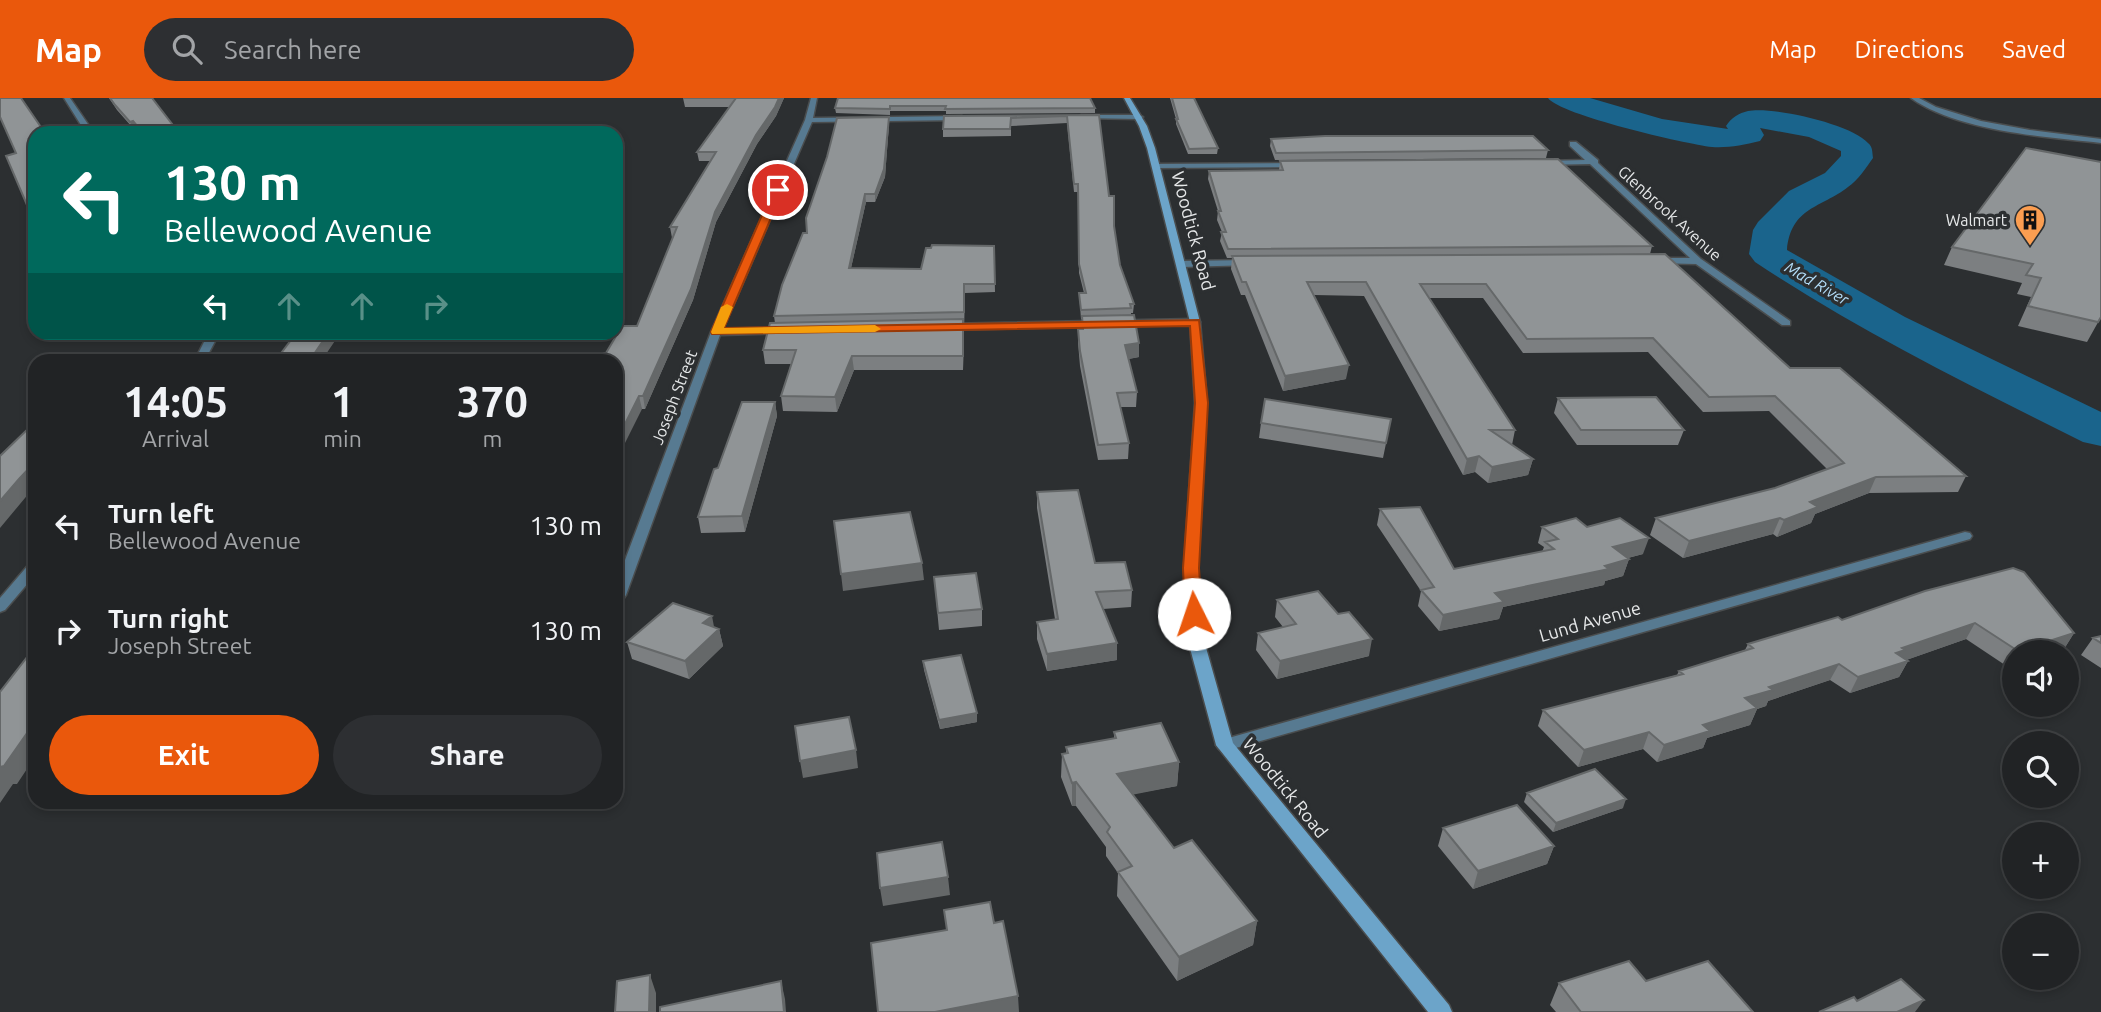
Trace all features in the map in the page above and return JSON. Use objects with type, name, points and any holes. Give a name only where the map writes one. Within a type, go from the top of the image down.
[{"type":"main road","name":"Woodtick Road","points":[[1127,98],[1139,117],[1156,166],[1195,322],[1201,403],[1191,568],[1195,637],[1225,745],[1441,1012]]},
{"type":"street","points":[[67,98],[85,126]]},
{"type":"street","name":"Joseph Street","points":[[623,584],[716,332],[809,120],[814,98]]},
{"type":"street","points":[[1914,98],[1935,108],[1978,121],[2044,135],[2101,141]]},
{"type":"street","points":[[1070,117],[1139,117]]},
{"type":"street","points":[[809,120],[974,118]]},
{"type":"street","name":"Glenbrook Avenue","points":[[1573,144],[1698,261],[1786,323]]},
{"type":"street","points":[[1540,163],[1595,162]]},
{"type":"street","points":[[1156,166],[1307,164]]},
{"type":"street","points":[[1643,261],[1698,261]]},
{"type":"street","points":[[1182,264],[1265,263]]},
{"type":"street","points":[[935,327],[1195,322]]},
{"type":"street","points":[[716,332],[799,330]]},
{"type":"street","name":"Lund Avenue","points":[[1225,745],[1965,536]]},
{"type":"street","points":[[0,607],[28,574]]},
{"type":"building","points":[[0,98],[21,98],[40,126],[28,126],[28,207],[6,156],[16,153],[0,117]]},
{"type":"building","points":[[110,98],[152,98],[174,126],[137,126]]},
{"type":"building","points":[[736,98],[779,98],[715,212],[691,289],[643,396],[639,396],[623,428],[623,354],[599,354],[606,353],[614,340],[623,340],[623,326],[637,326],[677,227],[670,227],[716,152],[697,152]]},
{"type":"building","points":[[838,98],[1090,98],[1095,108],[835,108]]},
{"type":"building","points":[[1172,98],[1194,98],[1218,148],[1189,149],[1176,119]]},
{"type":"building","points":[[1099,115],[1109,196],[1114,196],[1114,226],[1120,265],[1134,304],[1130,304],[1131,308],[1081,310],[1079,293],[1086,293],[1079,264],[1078,184],[1074,184],[1067,116],[1011,118],[1010,129],[943,129],[944,116]]},
{"type":"building","points":[[889,117],[884,169],[875,194],[865,194],[849,268],[921,269],[926,248],[931,248],[932,245],[994,246],[995,284],[964,284],[964,312],[774,316],[782,285],[803,233],[807,233],[806,218],[837,118]]},
{"type":"building","points":[[1325,136],[1533,136],[1548,150],[1276,153],[1271,139]]},
{"type":"building","name":"Walmart","points":[[2026,148],[2101,162],[2101,317],[2098,322],[2028,306],[2041,278],[2026,275],[2033,264],[1952,247]]},
{"type":"building","points":[[1558,159],[1652,246],[1228,249],[1221,232],[1226,232],[1209,171],[1283,170],[1280,161]]},
{"type":"building","points":[[1665,254],[1790,368],[1840,368],[1966,476],[1876,477],[1810,502],[1818,507],[1784,520],[1780,518],[1689,541],[1656,518],[1775,488],[1844,463],[1775,396],[1709,397],[1653,338],[1527,339],[1486,284],[1420,284],[1515,430],[1490,430],[1533,459],[1492,467],[1479,456],[1467,459],[1366,282],[1307,282],[1349,365],[1285,376],[1246,282],[1242,282],[1232,256]]},
{"type":"building","points":[[1134,315],[1139,343],[1125,345],[1137,392],[1117,393],[1129,443],[1098,445],[1078,329],[1083,329],[1082,316]]},
{"type":"building","points":[[963,319],[963,356],[852,356],[835,397],[781,396],[796,350],[763,350],[770,323]]},
{"type":"building","points":[[291,340],[324,340],[314,354],[280,354]]},
{"type":"building","points":[[1656,397],[1684,430],[1581,430],[1558,398]]},
{"type":"building","points":[[1265,399],[1391,419],[1386,443],[1261,423]]},
{"type":"building","points":[[742,402],[775,402],[742,516],[698,517],[714,469],[718,468]]},
{"type":"building","points":[[28,429],[28,469],[0,501],[0,456]]},
{"type":"building","points":[[1078,490],[1095,563],[1125,562],[1132,590],[1096,592],[1117,643],[1047,654],[1037,622],[1058,619],[1037,492]]},
{"type":"building","points":[[1420,507],[1454,569],[1554,549],[1545,542],[1558,539],[1542,527],[1576,518],[1587,527],[1620,518],[1649,538],[1613,547],[1629,559],[1605,566],[1609,569],[1495,593],[1504,602],[1443,615],[1421,590],[1434,587],[1380,509]]},
{"type":"building","points":[[910,512],[922,563],[841,574],[834,521]]},
{"type":"building","points":[[2013,568],[2024,572],[2074,633],[2052,640],[2002,641],[1975,623],[1902,648],[1905,650],[1896,653],[1908,661],[1858,677],[1839,664],[1769,687],[1773,690],[1745,698],[1757,708],[1703,725],[1710,731],[1664,745],[1649,732],[1584,750],[1543,710],[1683,674],[1679,671],[1753,648],[1748,644],[1838,617],[1842,620],[1925,591]]},
{"type":"building","points":[[976,573],[982,609],[938,613],[934,577]]},
{"type":"building","points":[[1318,591],[1338,614],[1349,612],[1372,639],[1280,661],[1258,633],[1296,624],[1277,600]]},
{"type":"building","points":[[673,603],[712,616],[703,623],[719,629],[685,661],[627,642]]},
{"type":"building","points":[[961,655],[977,713],[939,720],[923,661]]},
{"type":"building","points":[[28,656],[28,732],[4,766],[0,767],[0,692]]},
{"type":"building","points":[[849,717],[856,750],[800,761],[795,726]]},
{"type":"building","points":[[1161,723],[1179,762],[1117,774],[1174,848],[1192,840],[1257,921],[1179,957],[1118,872],[1132,866],[1107,832],[1110,827],[1076,782],[1072,783],[1062,754],[1068,753],[1066,747],[1116,738],[1114,732]]},
{"type":"building","points":[[1595,769],[1626,799],[1556,823],[1527,793]]},
{"type":"building","points":[[1517,805],[1554,846],[1478,871],[1443,828]]},
{"type":"building","points":[[942,842],[948,877],[880,888],[877,853]]},
{"type":"building","points":[[990,902],[994,923],[1003,921],[1018,996],[935,1012],[878,1012],[871,943],[947,930],[944,910]]},
{"type":"building","points":[[1629,961],[1646,981],[1708,961],[1753,1012],[1581,1012],[1559,983]]},
{"type":"building","points":[[650,975],[649,1012],[615,1012],[617,981]]},
{"type":"building","points":[[1901,979],[1924,1000],[1897,1012],[1819,1012],[1854,997],[1857,1001]]},
{"type":"building","points":[[781,981],[784,1012],[660,1012],[660,1007]]},
{"type":"waterway","name":"Mad River","points":[[1562,98],[1685,133],[1733,138],[1749,135],[1741,126],[1752,119],[1806,127],[1832,135],[1856,147],[1857,158],[1837,180],[1801,198],[1771,230],[1768,254],[1890,326],[2101,431]]},
{"type":"slow traffic","points":[[727,307],[716,332],[875,329]]},
{"type":"place","name":"Walmart","points":[[2030,247]]},
{"type":"route","points":[[778,190],[716,332],[1195,322],[1201,403],[1191,568],[1194,614]]}]
